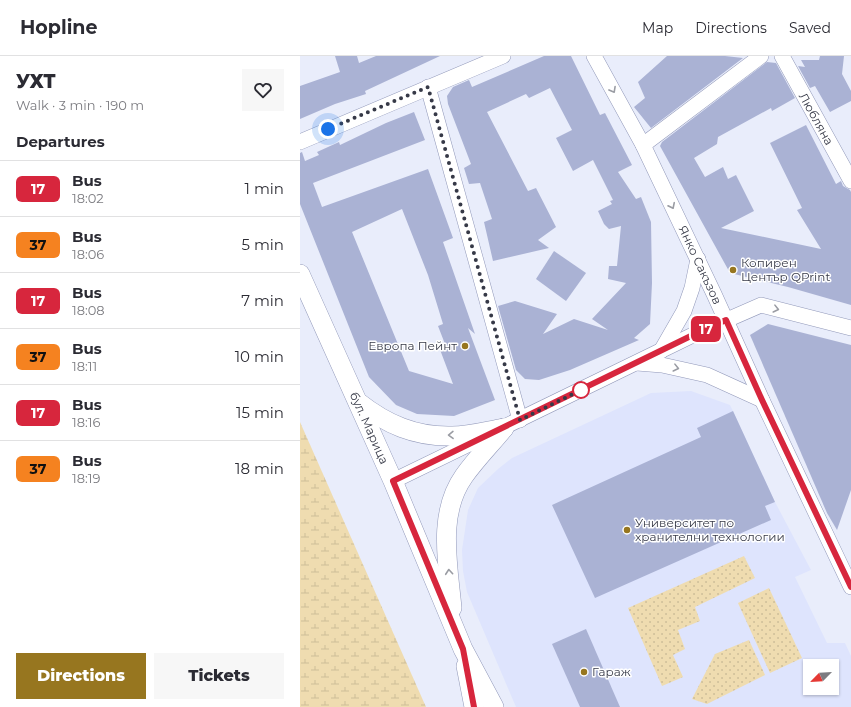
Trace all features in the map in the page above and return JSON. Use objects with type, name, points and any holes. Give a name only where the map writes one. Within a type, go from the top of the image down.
[{"type":"street","points":[[300,142],[503,56]]},
{"type":"street","name":"Янко Сакъзов","points":[[594,56],[642,145],[698,259],[762,400],[850,576]]},
{"type":"street","points":[[642,145],[761,56]]},
{"type":"street","name":"Любляна","points":[[782,56],[851,181]]},
{"type":"street","points":[[428,87],[512,424]]},
{"type":"street","points":[[661,351],[684,311],[692,288],[698,259]]},
{"type":"street","name":"бул. Марица","points":[[300,274],[393,481],[463,649],[494,707]]},
{"type":"street","points":[[393,481],[697,333],[762,305],[851,328]]},
{"type":"street","points":[[637,363],[662,365],[707,375],[762,400]]},
{"type":"street","points":[[356,401],[385,421],[408,431],[452,436],[512,424]]},
{"type":"street","points":[[453,625],[446,532],[448,514],[454,493],[464,476],[512,424]]},
{"type":"street","name":"бул. Марица","points":[[463,649],[474,707]]},
{"type":"shaded area","name":"Университет по хранителни технологии","points":[[691,391],[730,405],[775,502],[811,570],[795,577],[827,643],[845,643],[851,656],[851,707],[516,707],[467,592],[463,571],[462,550],[468,510],[478,488],[512,458],[651,393]]},
{"type":"green space","points":[[300,422],[426,707],[300,707]]},
{"type":"green space","points":[[744,556],[755,578],[695,607],[700,621],[678,630],[685,649],[673,655],[683,677],[662,686],[628,608]]},
{"type":"green space","points":[[769,588],[802,658],[770,673],[738,603]]},
{"type":"green space","points":[[749,640],[765,675],[707,704],[692,699],[715,654]]},
{"type":"building","points":[[335,56],[357,56],[359,63],[376,56],[440,56],[365,91],[366,94],[335,104],[300,119],[300,86],[340,72]]},
{"type":"building","points":[[544,56],[571,56],[600,115],[605,113],[632,165],[618,172],[636,199],[641,197],[651,222],[652,283],[650,324],[634,338],[639,340],[570,370],[539,380],[525,379],[516,370],[498,306],[515,301],[557,314],[543,334],[574,319],[608,330],[592,319],[626,283],[608,279],[609,266],[617,266],[621,226],[609,229],[604,224],[598,211],[612,204],[610,201],[613,200],[593,160],[573,171],[556,138],[572,130],[550,88],[529,98],[526,94],[487,112],[528,191],[536,188],[556,227],[538,240],[549,248],[493,261],[484,222],[492,219],[480,183],[469,184],[464,168],[471,164],[448,104],[447,96],[453,87],[469,80],[472,87]]},
{"type":"building","points":[[667,56],[725,56],[743,58],[651,128],[634,107],[645,98],[638,82]]},
{"type":"building","points":[[820,56],[844,56],[842,74],[851,91],[851,101],[830,112],[815,86],[810,88],[798,66],[805,67],[801,60],[819,60]]},
{"type":"building","points":[[767,62],[776,63],[795,98],[772,111],[771,108],[718,137],[717,144],[694,158],[705,177],[723,167],[728,179],[736,175],[754,211],[721,228],[821,249],[797,210],[802,208],[770,143],[806,125],[836,184],[841,181],[843,186],[851,192],[851,305],[788,287],[730,273],[660,146],[662,142]]},
{"type":"building","points":[[414,112],[425,140],[313,183],[322,207],[428,169],[453,238],[443,242],[475,334],[468,328],[495,400],[454,416],[417,414],[396,405],[369,377],[300,204],[300,153],[302,152],[305,161],[319,155],[317,152],[339,142],[340,145],[386,123]],"holes":[[[402,209],[428,275],[443,324],[438,326],[445,344],[439,347],[453,384],[409,371],[352,232]]]},
{"type":"building","points":[[554,251],[586,273],[566,301],[536,279]]},
{"type":"building","points":[[768,324],[851,345],[851,490],[837,530],[827,513],[750,335]]},
{"type":"building","points":[[733,411],[775,502],[765,506],[771,520],[595,598],[552,505],[701,437],[697,428]]},
{"type":"building","name":"Гараж","points":[[586,629],[620,707],[580,707],[552,644]]},
{"type":"bus line","name":"17","points":[[474,707],[463,649],[393,481],[726,320],[762,400],[851,587]]},
{"type":"place","name":"Копирен Център QPrint","points":[[733,270]]},
{"type":"place","name":"Европа Пейнт","points":[[465,346]]},
{"type":"place","name":"Университет по хранителни технологии","points":[[627,530]]},
{"type":"place","name":"Гараж","points":[[584,672]]},
{"type":"route","points":[[328,129],[428,87],[520,420],[585,388],[581,390]]}]
